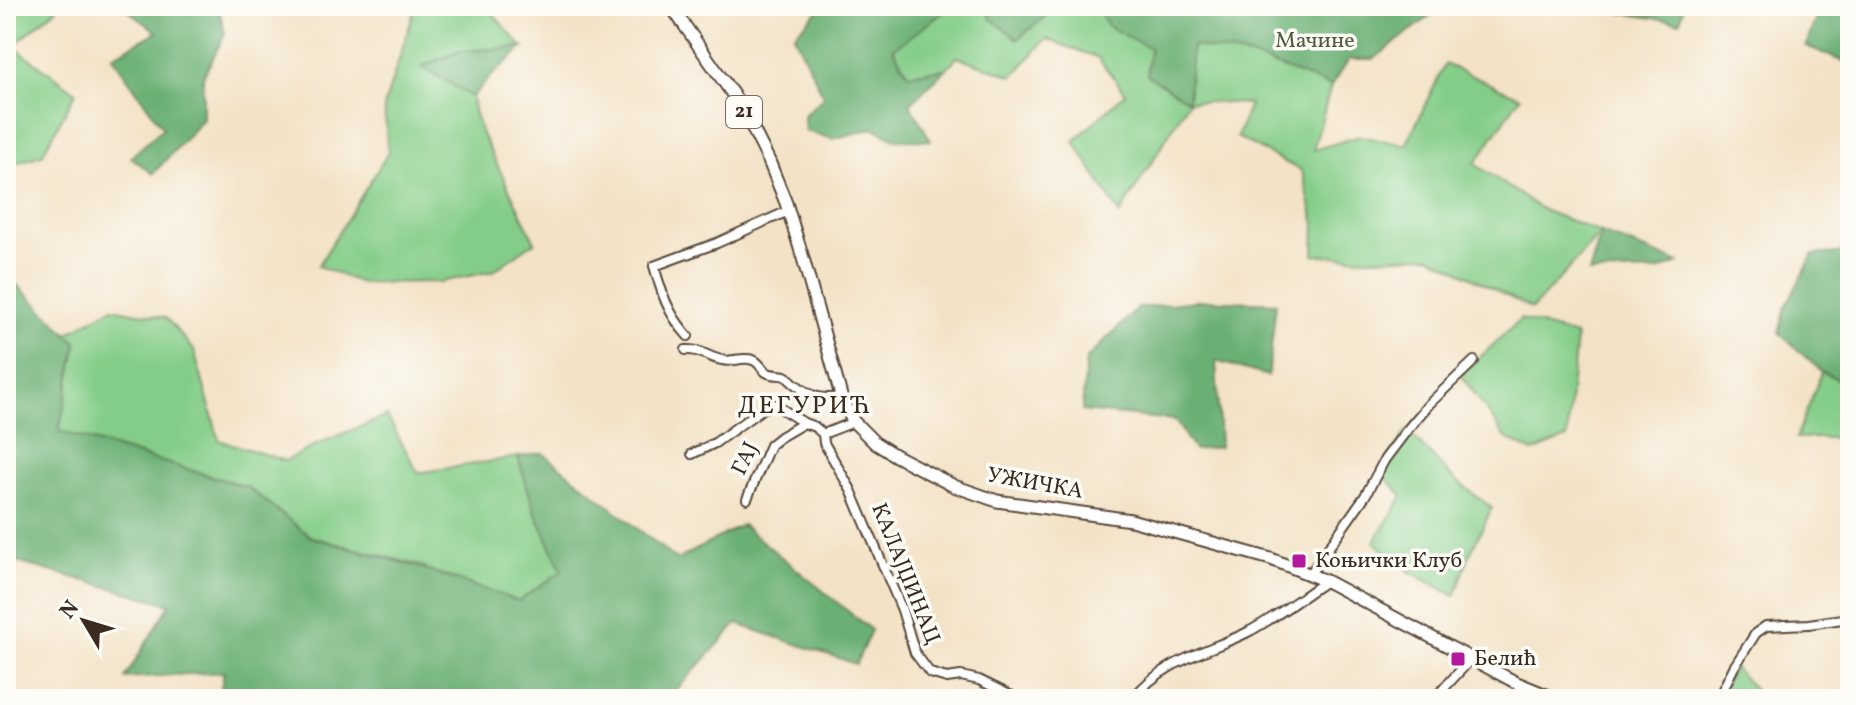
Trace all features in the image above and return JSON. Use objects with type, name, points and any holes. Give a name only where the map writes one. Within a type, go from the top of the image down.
[{"type":"main road","name":"УЖИЧКА","points":[[671,6],[752,125],[769,161],[811,285],[841,397],[854,422],[869,438],[890,453],[974,494],[1140,523],[1262,556],[1310,574],[1517,683],[1556,699]]},
{"type":"street","points":[[688,336],[668,309],[654,266],[717,243],[788,211]]},
{"type":"street","points":[[686,350],[697,349],[718,360],[754,360],[764,371],[785,376],[814,397],[841,397]]},
{"type":"street","points":[[1310,574],[1407,430],[1474,361]]},
{"type":"street","points":[[692,454],[715,443],[762,409],[774,404],[823,434],[854,422]]},
{"type":"street","name":"ГАЈ","points":[[747,499],[770,445],[804,423]]},
{"type":"street","name":"КАЛАЈЏИНАЦ","points":[[823,434],[824,443],[851,490],[902,610],[915,653],[922,663],[930,673],[947,678],[961,676],[979,680],[1018,699]]},
{"type":"street","points":[[1133,699],[1162,670],[1248,632],[1326,581]]},
{"type":"street","points":[[1718,699],[1756,633],[1766,626],[1849,618]]},
{"type":"street","points":[[1434,699],[1471,659]]},
{"type":"green space","points":[[6,6],[60,6],[13,46],[76,92],[42,155],[6,166]]},
{"type":"green space","points":[[122,6],[218,6],[225,34],[203,77],[203,119],[153,174],[131,157],[163,128],[112,56],[157,32]]},
{"type":"green space","points":[[416,6],[486,6],[523,48],[460,51],[422,67],[472,97],[480,130],[535,242],[493,271],[441,282],[361,283],[318,266],[388,153],[384,106]]},
{"type":"green space","points":[[823,6],[952,6],[893,49],[908,74],[946,69],[910,104],[931,141],[895,139],[874,128],[833,139],[805,131],[804,115],[824,97],[794,35]]},
{"type":"green space","points":[[952,6],[986,6],[990,18],[1018,39],[1057,6],[1096,6],[1109,27],[1150,48],[1188,100],[1191,45],[1250,56],[1331,86],[1313,150],[1360,136],[1406,145],[1445,64],[1520,97],[1475,164],[1541,209],[1601,233],[1532,309],[1431,256],[1367,258],[1314,255],[1315,224],[1302,171],[1237,137],[1250,104],[1189,101],[1120,214],[1074,141],[1126,93],[1097,57],[1046,39],[1013,76],[957,57],[946,69],[908,74],[893,49]]},
{"type":"green space","points":[[986,6],[1057,6],[1018,39],[990,18]]},
{"type":"green space","name":"Мачине","points":[[1096,6],[1443,6],[1374,59],[1349,59],[1331,86],[1250,56],[1192,46],[1188,101],[1147,75],[1150,48],[1109,27]]},
{"type":"green space","points":[[1611,6],[1684,6],[1680,22],[1609,11]]},
{"type":"green space","points":[[1820,6],[1850,6],[1850,64],[1806,46]]},
{"type":"green space","points":[[524,47],[472,97],[422,66],[460,51]]},
{"type":"green space","points":[[1601,233],[1679,263],[1657,271],[1589,273]]},
{"type":"green space","points":[[1850,252],[1850,384],[1822,372],[1779,333],[1786,306],[1813,255]]},
{"type":"green space","points":[[6,269],[10,278],[77,343],[59,431],[247,487],[311,537],[425,569],[518,601],[562,571],[535,512],[518,457],[543,453],[677,560],[742,525],[871,630],[856,664],[737,624],[668,699],[219,699],[224,672],[125,678],[170,604],[6,559]]},
{"type":"green space","points":[[1203,300],[1276,303],[1268,376],[1216,361],[1220,447],[1194,450],[1175,420],[1082,411],[1086,359],[1138,308]]},
{"type":"green space","points":[[112,308],[166,318],[194,350],[219,440],[286,461],[320,443],[387,416],[418,473],[518,457],[535,512],[563,571],[518,602],[425,567],[311,537],[247,487],[59,431],[77,344],[67,334]]},
{"type":"green space","points":[[1521,319],[1576,336],[1567,438],[1533,452],[1506,438],[1461,375]]},
{"type":"green space","points":[[1822,372],[1850,384],[1850,438],[1796,438]]},
{"type":"green space","points":[[1407,430],[1453,478],[1492,508],[1470,554],[1455,596],[1410,572],[1374,542],[1403,496],[1379,471]]},
{"type":"green space","points":[[1734,667],[1763,699],[1718,699]]},
{"type":"place","name":"Коњички Клуб","points":[[1299,561]]},
{"type":"place","name":"Белић","points":[[1458,659]]},
{"type":"district","name":"ДЕГУРИЋ","points":[[805,406]]}]
